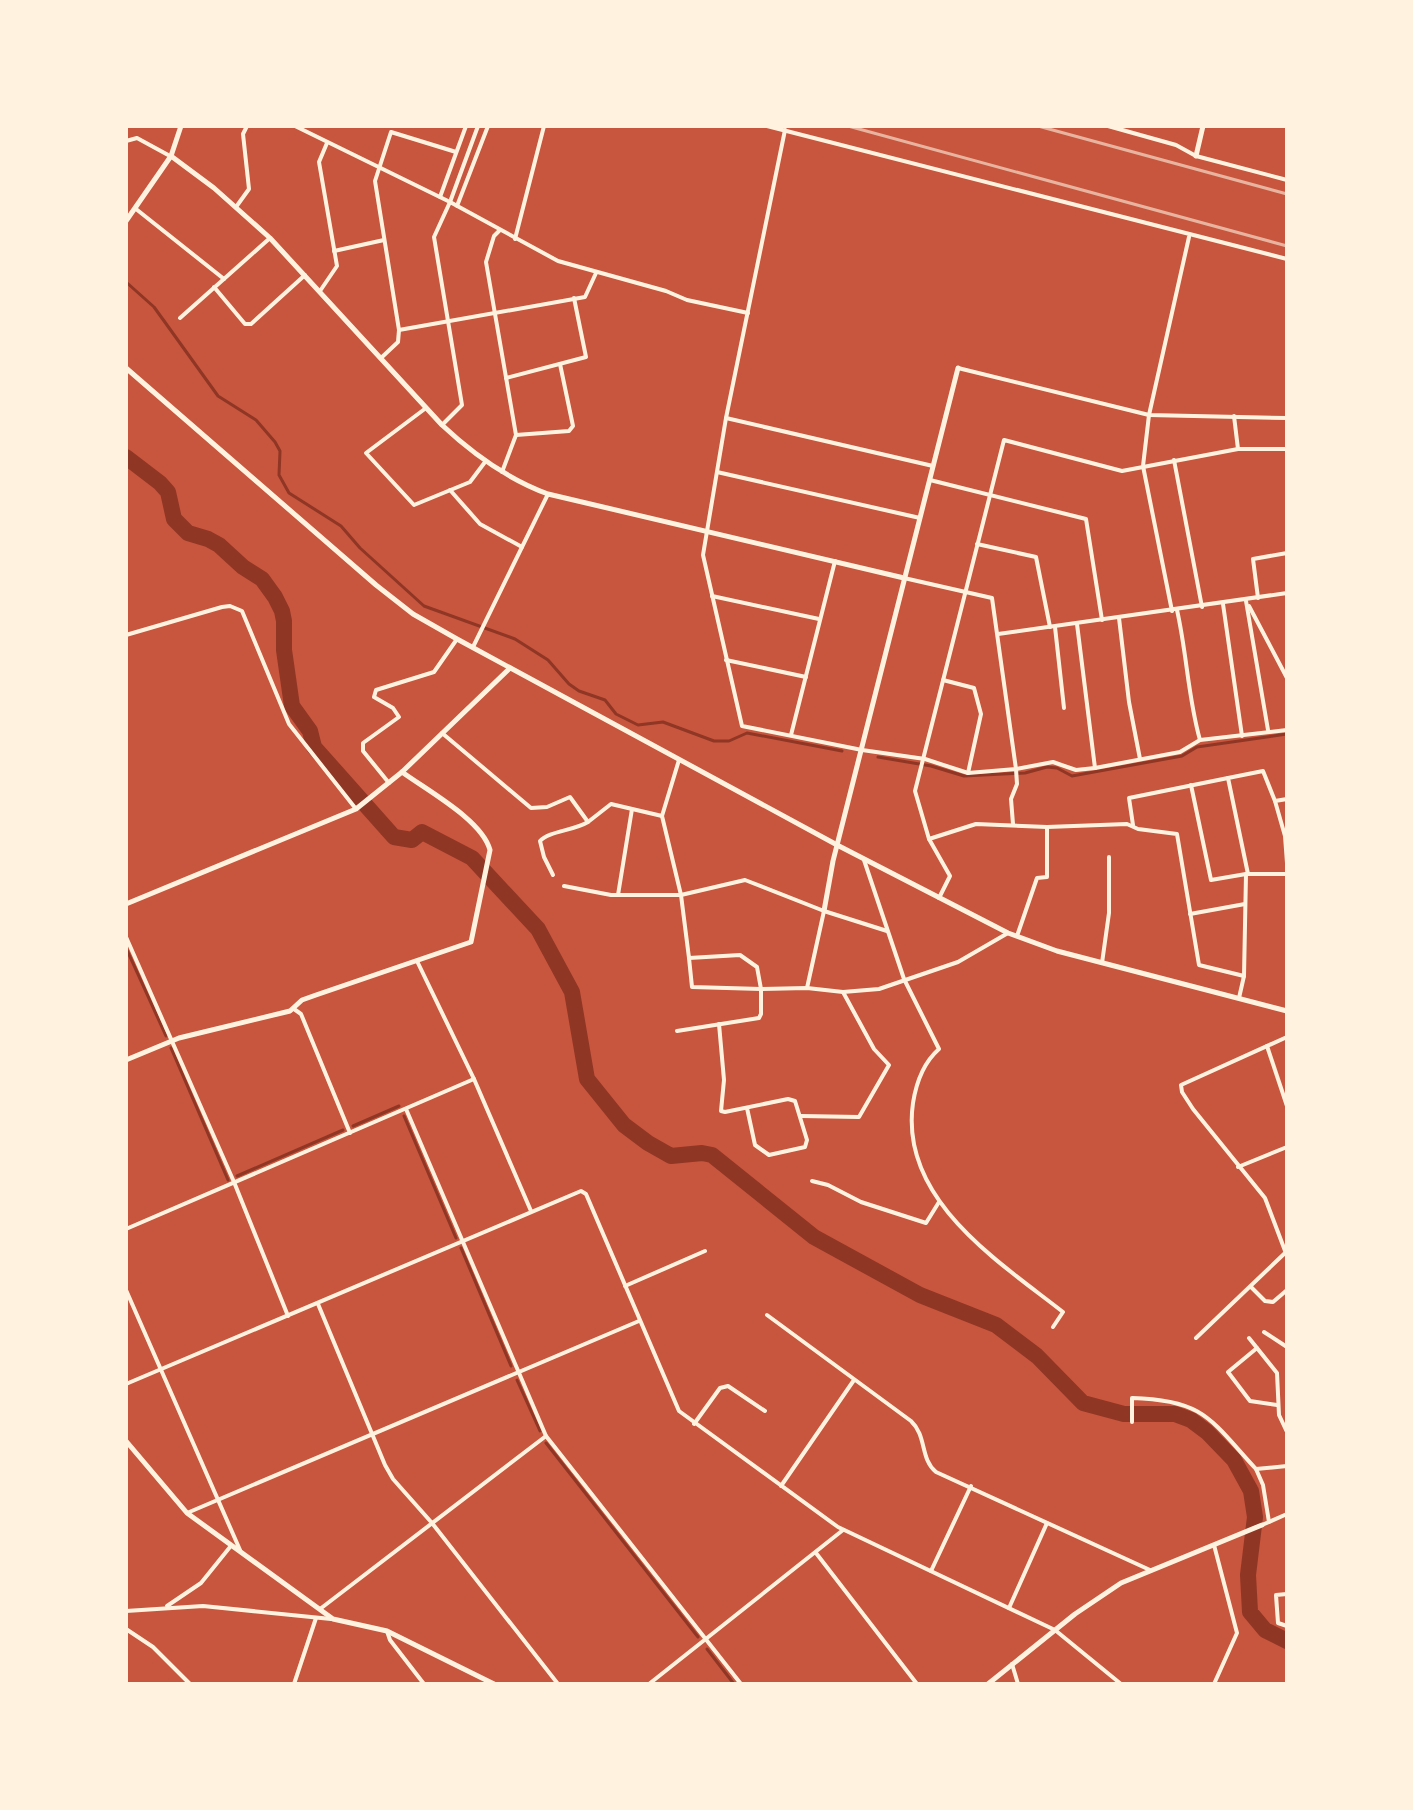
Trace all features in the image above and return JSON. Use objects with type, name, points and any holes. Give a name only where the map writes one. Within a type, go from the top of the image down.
[{"type":"street","points":[[126,221],[171,156],[181,126]]},
{"type":"street","points":[[236,207],[249,189],[243,134],[247,126]]},
{"type":"street","points":[[295,126],[450,202],[558,261],[666,291],[687,300],[748,313]]},
{"type":"street","points":[[440,197],[466,126]]},
{"type":"street","points":[[442,425],[462,405],[434,237],[478,126]]},
{"type":"street","points":[[457,206],[488,126]]},
{"type":"street","points":[[515,239],[544,126]]},
{"type":"street","points":[[767,126],[1287,259]]},
{"type":"street","points":[[1108,126],[1176,145],[1196,156],[1287,180]]},
{"type":"street","points":[[1196,156],[1203,126]]},
{"type":"street","points":[[785,130],[726,418],[703,555],[742,726],[925,759],[968,773],[1053,762],[1076,770],[1095,768],[1180,752],[1200,740],[1287,730]]},
{"type":"street","points":[[381,358],[398,342],[399,330],[375,181],[391,132],[456,152]]},
{"type":"street","points":[[126,141],[137,138],[171,156],[236,207],[305,275],[442,425],[502,473],[548,494],[992,598],[1016,769],[1017,784],[1011,799],[1013,824]]},
{"type":"street","points":[[320,291],[337,266],[319,162],[327,143]]},
{"type":"street","points":[[136,209],[224,279]]},
{"type":"street","points":[[499,231],[494,236],[486,262],[516,435],[502,473]]},
{"type":"street","points":[[1189,236],[1149,415],[1143,466],[1175,611],[1187,651],[1190,706],[1200,740]]},
{"type":"street","points":[[180,318],[270,238]]},
{"type":"street","points":[[334,251],[384,240]]},
{"type":"street","points":[[399,330],[585,297],[596,273]]},
{"type":"street","points":[[214,287],[245,324],[251,324],[305,275]]},
{"type":"street","points":[[506,378],[586,357],[574,298]]},
{"type":"street","points":[[516,435],[569,431],[573,426],[560,364]]},
{"type":"street","points":[[126,368],[376,585],[413,614],[457,639],[839,846],[1008,933],[1102,963],[1287,1011]]},
{"type":"street","points":[[807,988],[833,861],[958,368],[1149,415],[1287,418]]},
{"type":"street","points":[[426,408],[366,453],[414,505],[470,482],[485,462]]},
{"type":"street","points":[[1234,416],[1238,449]]},
{"type":"street","points":[[726,418],[933,466]]},
{"type":"street","points":[[939,898],[950,876],[929,839],[915,791],[1004,440],[1122,471],[1238,449],[1287,449]]},
{"type":"street","points":[[1174,460],[1202,607]]},
{"type":"street","points":[[717,472],[920,518]]},
{"type":"street","points":[[930,480],[1086,519],[1102,620]]},
{"type":"street","points":[[450,490],[480,524],[523,547]]},
{"type":"street","points":[[473,647],[548,494]]},
{"type":"street","points":[[977,544],[1036,557],[1052,627],[1064,708]]},
{"type":"street","points":[[1258,598],[1253,559],[1287,553]]},
{"type":"street","points":[[791,735],[835,561]]},
{"type":"street","points":[[998,634],[1287,593]]},
{"type":"street","points":[[712,596],[820,619]]},
{"type":"street","points":[[1246,601],[1287,678]]},
{"type":"street","points":[[1246,601],[1268,730]]},
{"type":"street","points":[[1223,604],[1242,737]]},
{"type":"street","points":[[126,635],[222,607],[230,606],[242,611],[289,724],[358,807]]},
{"type":"street","points":[[1119,618],[1129,702],[1140,759]]},
{"type":"street","points":[[1077,624],[1095,768]]},
{"type":"street","points":[[389,783],[363,751],[363,743],[399,717],[393,708],[374,697],[376,690],[434,672],[457,639]]},
{"type":"street","points":[[726,660],[806,677]]},
{"type":"street","points":[[126,904],[358,807],[402,772],[510,668]]},
{"type":"street","points":[[943,680],[974,688],[981,714],[968,773]]},
{"type":"street","points":[[442,733],[531,808],[547,807],[570,797],[588,822]]},
{"type":"street","points":[[679,758],[662,816],[681,895],[692,987],[807,988],[843,992],[879,989],[958,962],[1008,933]]},
{"type":"street","points":[[1133,825],[1129,798],[1263,771],[1285,836],[1287,863]]},
{"type":"street","points":[[126,1060],[173,1040],[294,1009],[302,1000],[471,942],[490,850],[482,833],[470,819],[402,772]]},
{"type":"street","points":[[1228,778],[1247,874],[1244,976],[1239,999]]},
{"type":"street","points":[[1191,785],[1211,880],[1247,874],[1287,874]]},
{"type":"street","points":[[1275,801],[1287,799]]},
{"type":"street","points":[[553,875],[540,841],[544,836],[578,828],[611,804],[662,816]]},
{"type":"street","points":[[618,895],[632,809]]},
{"type":"street","points":[[929,839],[976,824],[1047,827],[1133,825],[1138,829],[1177,834],[1199,965],[1244,976]]},
{"type":"street","points":[[1017,936],[1037,878],[1047,877],[1047,827]]},
{"type":"street","points":[[863,857],[904,979],[939,1049],[915,1088],[911,1118],[916,1155],[940,1202],[971,1238],[1063,1312],[1053,1327]]},
{"type":"street","points":[[1102,963],[1109,913],[1109,857]]},
{"type":"street","points":[[564,886],[618,895],[681,895],[745,880],[824,911],[887,931]]},
{"type":"street","points":[[1190,914],[1245,904]]},
{"type":"street","points":[[126,937],[234,1182],[288,1316]]},
{"type":"street","points":[[677,1031],[759,1018],[761,1014],[757,967],[740,955],[689,958]]},
{"type":"street","points":[[417,961],[474,1079],[531,1211]]},
{"type":"street","points":[[800,1116],[859,1117],[889,1065],[866,1037],[843,992]]},
{"type":"street","points":[[294,1009],[301,1014],[350,1134]]},
{"type":"street","points":[[719,1024],[724,1080],[721,1111],[788,1099],[795,1101],[807,1140],[805,1147],[769,1155],[755,1145],[747,1108]]},
{"type":"street","points":[[1196,1338],[1286,1254],[1265,1198],[1193,1109],[1181,1085],[1287,1037]]},
{"type":"street","points":[[1267,1046],[1287,1106]]},
{"type":"street","points":[[126,1229],[474,1079]]},
{"type":"street","points":[[406,1109],[546,1436],[741,1684]]},
{"type":"street","points":[[1238,1167],[1287,1147]]},
{"type":"street","points":[[812,1181],[828,1185],[861,1202],[926,1223],[940,1202]]},
{"type":"street","points":[[126,1384],[581,1191],[586,1194],[679,1411],[843,1530],[1055,1630],[1121,1684]]},
{"type":"street","points":[[625,1286],[705,1251]]},
{"type":"street","points":[[1251,1287],[1265,1301],[1273,1302],[1287,1290]]},
{"type":"street","points":[[126,1290],[243,1556]]},
{"type":"street","points":[[318,1304],[393,1479],[432,1523],[558,1684]]},
{"type":"street","points":[[767,1315],[917,1427],[931,1467],[1150,1570]]},
{"type":"street","points":[[187,1513],[639,1321]]},
{"type":"street","points":[[1264,1332],[1287,1347]]},
{"type":"street","points":[[1249,1338],[1277,1373],[1277,1405],[1287,1432]]},
{"type":"street","points":[[1257,1348],[1228,1372],[1250,1401],[1277,1405]]},
{"type":"street","points":[[781,1486],[854,1380]]},
{"type":"street","points":[[694,1424],[720,1388],[728,1386],[765,1411]]},
{"type":"street","points":[[1132,1422],[1132,1398],[1184,1404],[1209,1418],[1256,1469],[1263,1485],[1266,1524]]},
{"type":"street","points":[[320,1609],[546,1436]]},
{"type":"street","points":[[126,1441],[187,1513],[333,1619]]},
{"type":"street","points":[[1256,1469],[1287,1466]]},
{"type":"street","points":[[931,1571],[971,1486]]},
{"type":"street","points":[[988,1684],[1101,1595],[1150,1570],[1287,1514]]},
{"type":"street","points":[[1009,1608],[1047,1523]]},
{"type":"street","points":[[649,1684],[843,1530]]},
{"type":"street","points":[[1214,1545],[1237,1633],[1214,1684]]},
{"type":"street","points":[[165,1607],[201,1583],[230,1547]]},
{"type":"street","points":[[816,1553],[917,1684]]},
{"type":"street","points":[[1287,1565],[1287,1578]]},
{"type":"street","points":[[1287,1594],[1276,1595],[1278,1623],[1287,1626]]},
{"type":"street","points":[[126,1611],[165,1607],[224,1607],[333,1619],[387,1631],[494,1684]]},
{"type":"street","points":[[294,1684],[316,1618]]},
{"type":"street","points":[[126,1629],[153,1647],[190,1684]]},
{"type":"street","points":[[387,1631],[390,1640],[424,1684]]},
{"type":"street","points":[[1012,1664],[1018,1684]]},
{"type":"waterway","points":[[126,282],[154,307],[218,396],[256,420],[275,442],[280,451],[279,475],[289,493],[341,526],[360,548],[424,606],[515,639],[548,660],[579,691],[605,700],[616,714],[638,725],[663,722],[714,741],[729,741],[747,733],[842,751]]},
{"type":"waterway","points":[[126,457],[168,492],[174,519],[188,533],[219,545],[262,579],[275,597],[284,621],[284,650],[292,706],[310,731],[314,747],[394,837],[412,840],[422,832],[472,858],[538,929],[572,992],[587,1079],[624,1125],[671,1156],[712,1155],[814,1237],[920,1295],[996,1325],[1037,1356],[1083,1403],[1124,1414],[1175,1414],[1191,1420],[1207,1432],[1234,1460],[1251,1491],[1255,1517],[1248,1575],[1250,1612],[1265,1630],[1287,1641]]},
{"type":"waterway","points":[[878,757],[931,766],[964,776],[1025,773],[1047,767],[1057,768],[1072,776],[1182,756],[1197,747],[1287,734]]},
{"type":"waterway","points":[[126,948],[166,1036]]},
{"type":"waterway","points":[[171,1048],[228,1180]]},
{"type":"waterway","points":[[353,1126],[399,1106]]},
{"type":"waterway","points":[[404,1116],[456,1238]]},
{"type":"waterway","points":[[237,1176],[343,1130]]},
{"type":"waterway","points":[[461,1248],[511,1366]]},
{"type":"waterway","points":[[517,1380],[540,1431]]},
{"type":"waterway","points":[[546,1443],[698,1637]]},
{"type":"waterway","points":[[707,1649],[734,1684]]},
{"type":"railway","points":[[848,126],[1287,246]]},
{"type":"railway","points":[[1038,126],[1287,194]]}]
